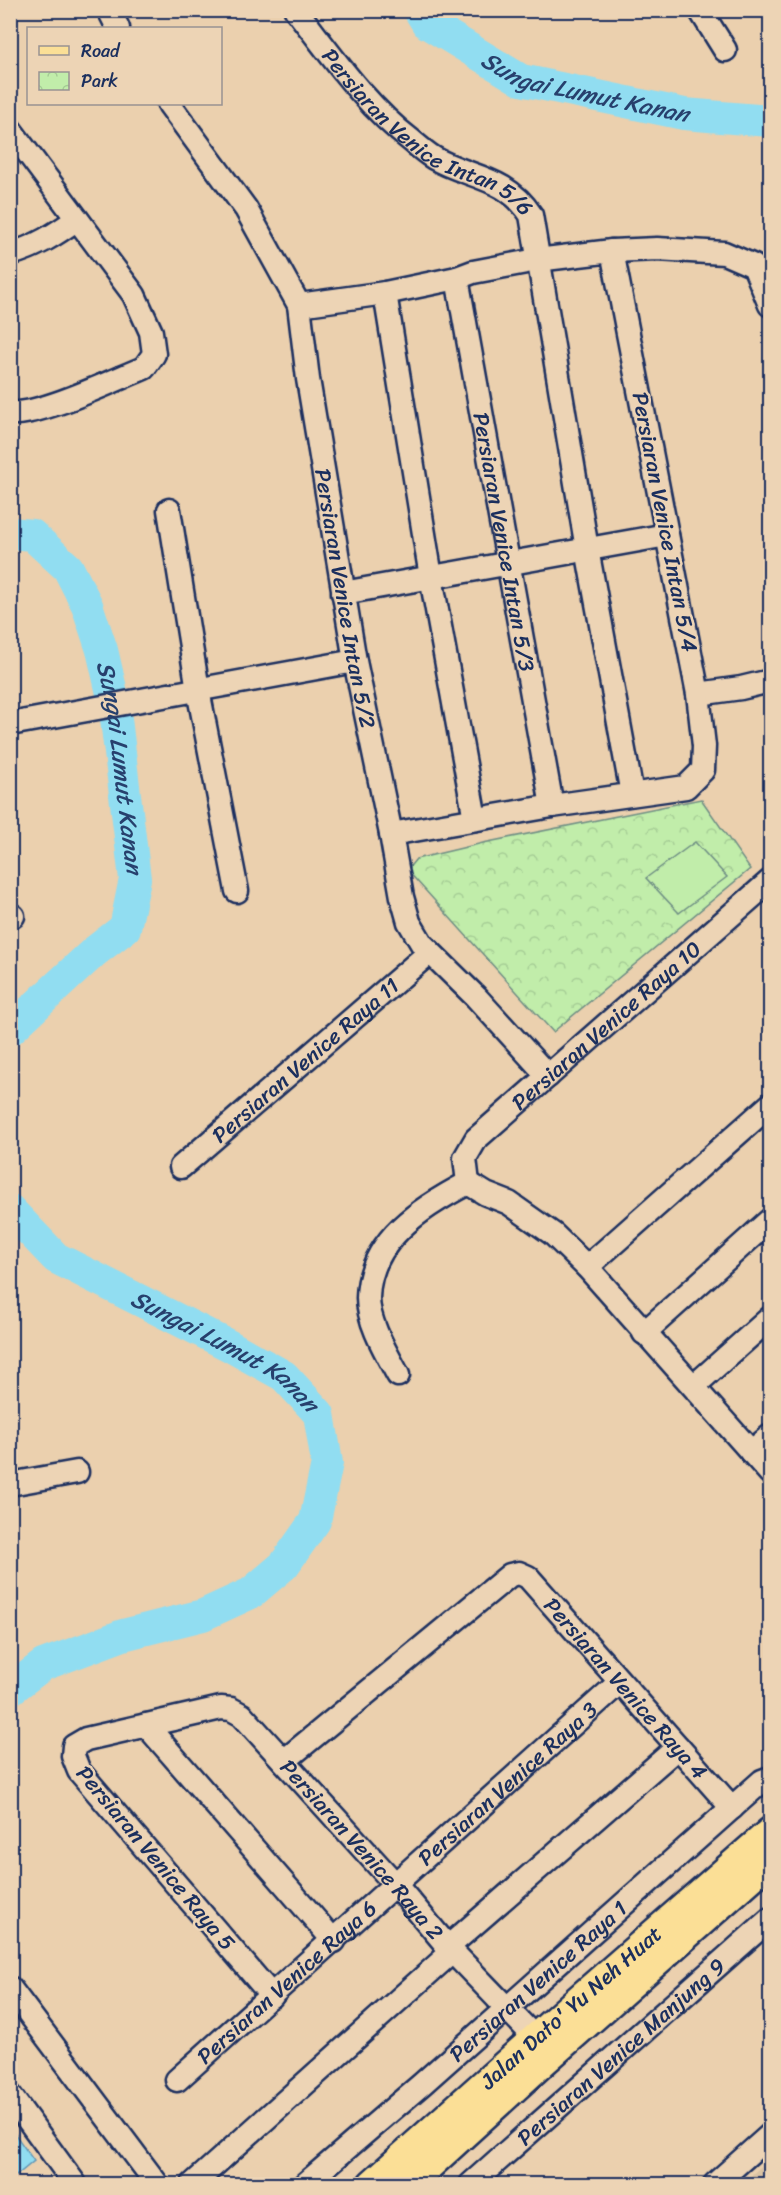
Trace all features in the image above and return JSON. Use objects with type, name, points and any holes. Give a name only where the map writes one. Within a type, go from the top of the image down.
[{"type":"main road","name":"Jalan Dato' Yu Neh Huat","points":[[409,2184],[544,2046],[768,1842]]},
{"type":"main road","name":"Jalan Dato' Yu Neh Huat","points":[[372,2184],[544,2046]]},
{"type":"street","points":[[108,10],[117,27]]},
{"type":"street","name":"Persiaran Venice Intan 5/6","points":[[296,10],[352,83],[409,139],[435,158],[514,193],[531,215],[587,549],[632,794]]},
{"type":"street","points":[[700,10],[725,50]]},
{"type":"street","name":"Persiaran Venice Intan 5/2","points":[[170,105],[246,209],[299,305],[308,379],[355,661],[402,897],[410,922],[422,944],[476,997],[548,1076]]},
{"type":"street","points":[[10,129],[134,295],[151,332],[154,354],[144,368],[44,407],[19,414],[10,413]]},
{"type":"street","points":[[10,254],[39,244],[77,219]]},
{"type":"street","points":[[299,305],[385,293],[457,278],[473,272],[537,260],[612,251],[657,249],[724,254],[754,266],[771,305]]},
{"type":"street","name":"Persiaran Venice Intan 5/4","points":[[612,251],[698,694],[704,746],[703,770],[686,786],[632,794]]},
{"type":"street","name":"Persiaran Venice Intan 5/3","points":[[457,278],[552,806]]},
{"type":"street","points":[[385,293],[430,577],[475,819]]},
{"type":"street","points":[[169,510],[198,690],[237,891]]},
{"type":"street","points":[[344,593],[667,535]]},
{"type":"street","points":[[10,724],[355,661]]},
{"type":"street","points":[[698,694],[771,681]]},
{"type":"street","points":[[391,834],[632,794]]},
{"type":"street","name":"Persiaran Venice Raya 10","points":[[468,1183],[465,1158],[476,1139],[771,881]]},
{"type":"street","name":"Persiaran Venice Raya 11","points":[[181,1167],[430,952]]},
{"type":"street","points":[[587,1267],[771,1105]]},
{"type":"street","points":[[398,1375],[375,1328],[368,1300],[372,1268],[388,1242],[407,1222],[432,1202],[468,1183],[486,1194],[509,1203],[554,1234],[587,1267],[771,1473]]},
{"type":"street","points":[[644,1333],[771,1220]]},
{"type":"street","points":[[694,1386],[771,1318]]},
{"type":"street","points":[[751,1452],[771,1436]]},
{"type":"street","points":[[10,1484],[77,1472]]},
{"type":"street","name":"Persiaran Venice Raya 4","points":[[284,1761],[510,1575],[519,1573],[528,1577],[732,1808]]},
{"type":"street","name":"Persiaran Venice Raya 3","points":[[396,1885],[620,1682]]},
{"type":"street","name":"Persiaran Venice Raya 2","points":[[146,1725],[221,1708],[231,1709],[242,1715],[451,1949],[544,2046]]},
{"type":"street","points":[[146,1725],[334,1941]]},
{"type":"street","name":"Persiaran Venice Raya 5","points":[[146,1725],[86,1739],[74,1746],[73,1756],[79,1771],[272,1996]]},
{"type":"street","points":[[193,2184],[451,1949],[678,1747]]},
{"type":"street","name":"Persiaran Venice Raya 1","points":[[304,2184],[422,2084],[762,1781],[771,1778]]},
{"type":"street","name":"Persiaran Venice Raya 6","points":[[177,2079],[396,1885]]},
{"type":"street","name":"Persiaran Venice Manjung 9","points":[[471,2184],[771,1919]]},
{"type":"street","points":[[10,1988],[157,2184]]},
{"type":"street","points":[[10,2095],[75,2184]]},
{"type":"street","points":[[715,2184],[771,2135]]},
{"type":"shaded area","points":[[770,2158],[770,2184],[742,2184]]},
{"type":"green space","points":[[701,799],[750,869],[553,1032],[407,870],[416,859],[483,843]]},
{"type":"green space","points":[[695,842],[727,877],[679,913],[646,878]]},
{"type":"water","points":[[10,2127],[34,2161],[11,2180],[10,2180]]},
{"type":"waterway","name":"Sungai Lumut Kanan","points":[[419,10],[427,23],[521,80],[684,114],[770,121]]},
{"type":"waterway","name":"Sungai Lumut Kanan","points":[[10,533],[32,535],[68,568],[87,605],[102,650],[114,702],[135,879],[125,928],[94,952],[10,1030]]},
{"type":"waterway","name":"Sungai Lumut Kanan","points":[[10,1210],[56,1258],[230,1346],[284,1376],[319,1414],[327,1463],[315,1521],[284,1565],[251,1593],[203,1615],[123,1635],[43,1665],[10,1690]]}]
